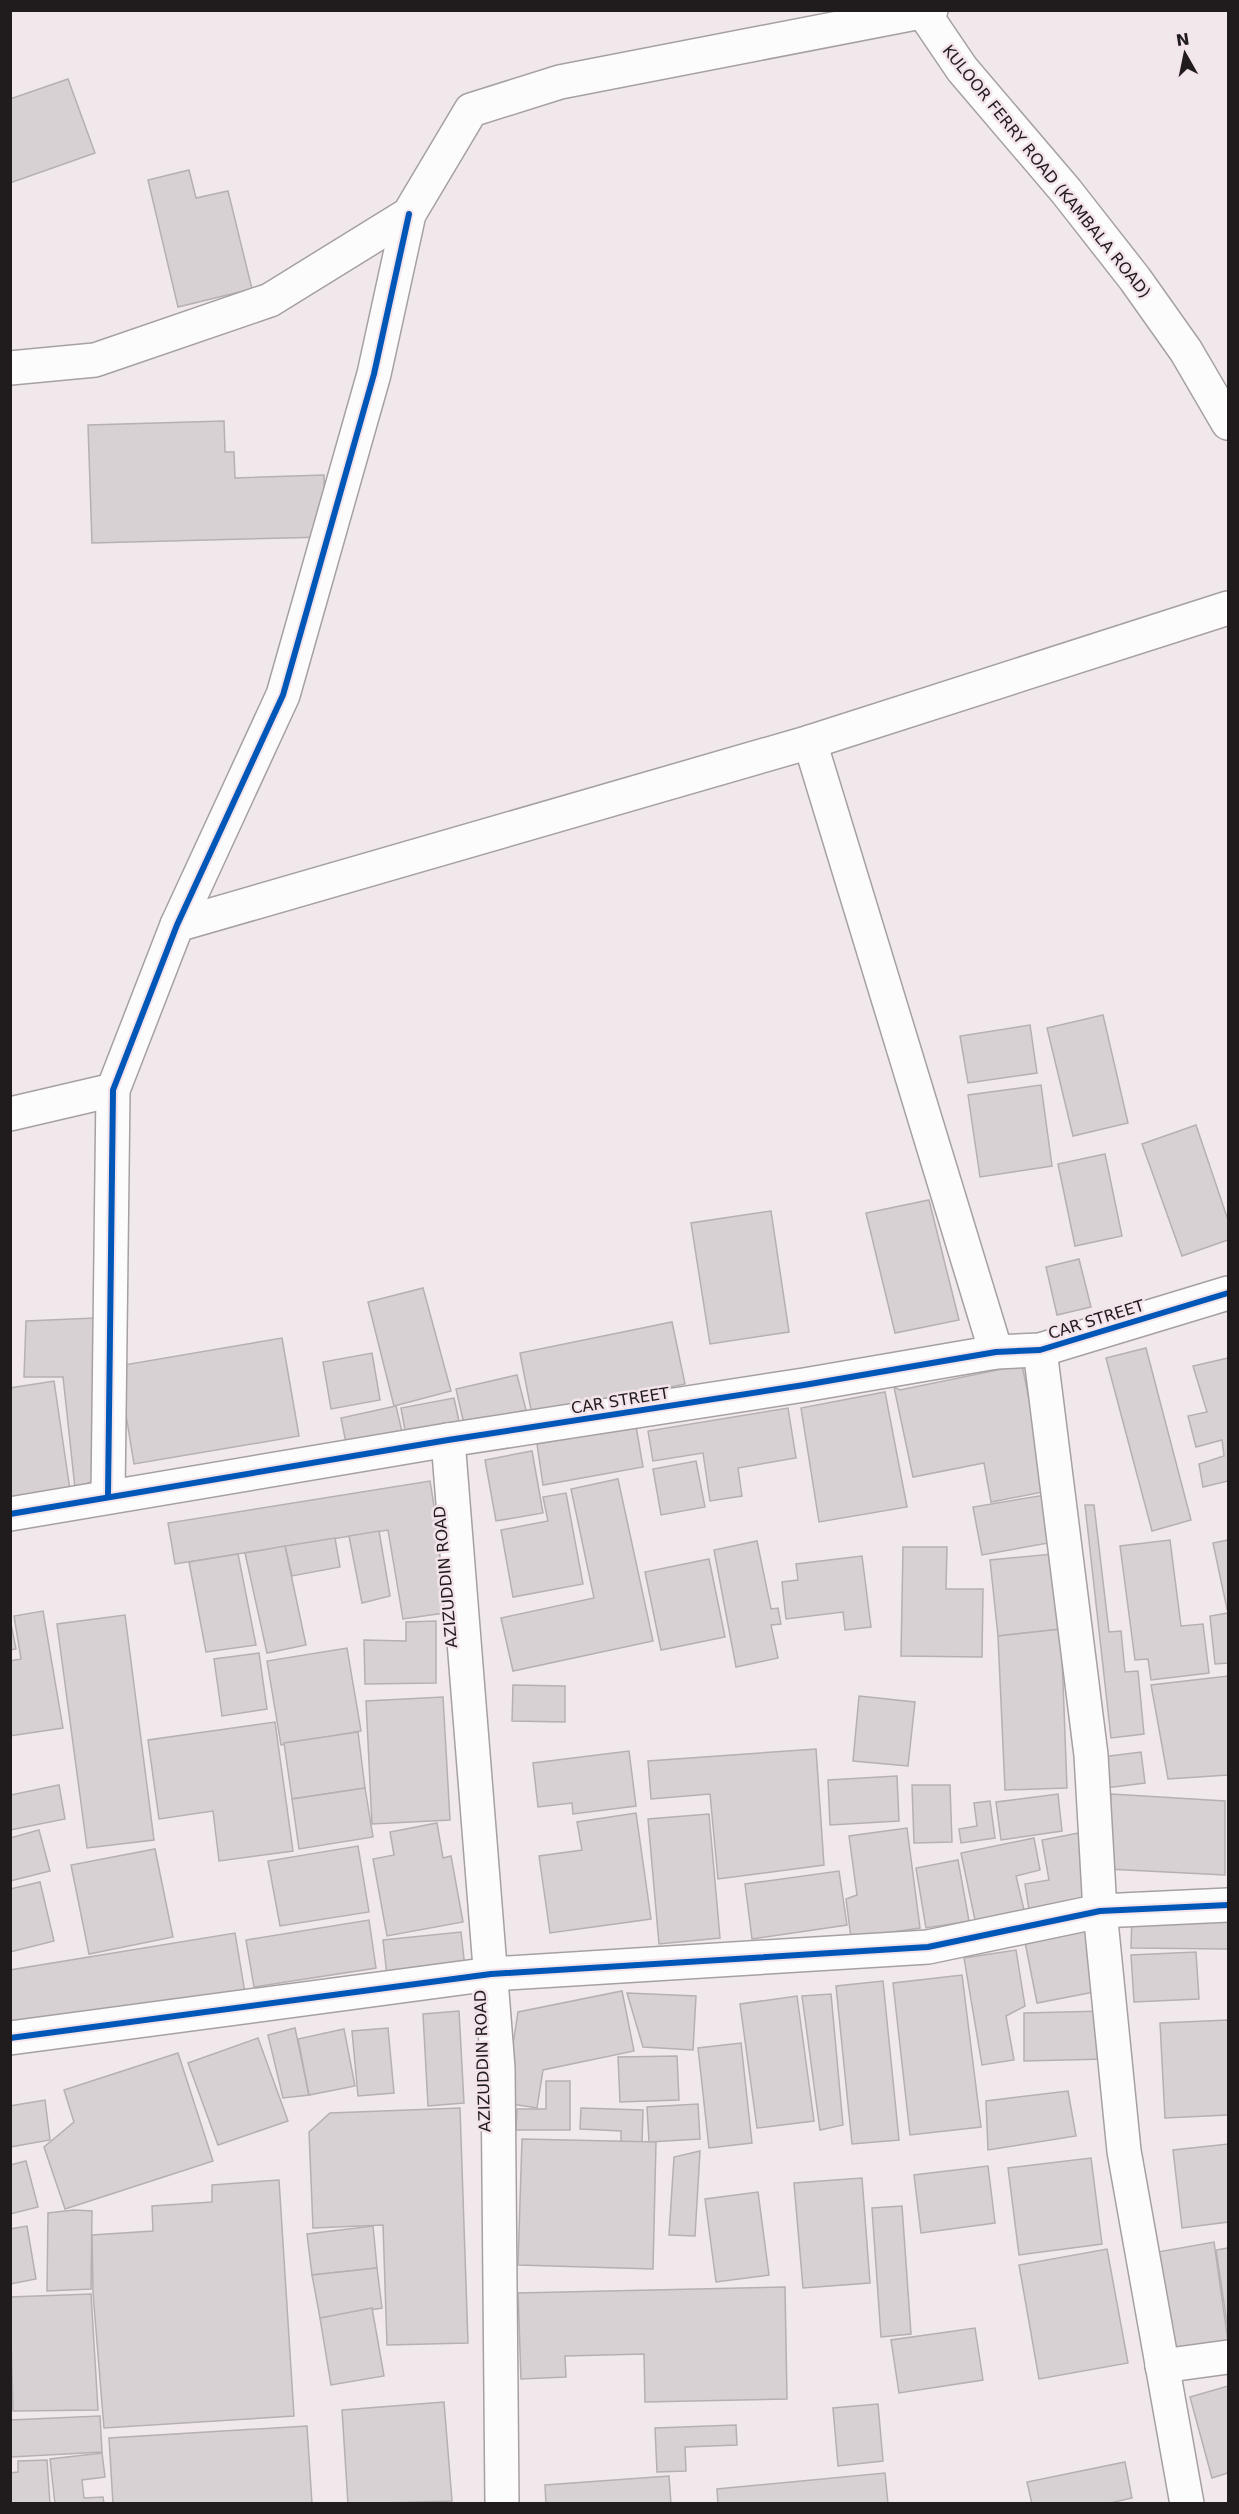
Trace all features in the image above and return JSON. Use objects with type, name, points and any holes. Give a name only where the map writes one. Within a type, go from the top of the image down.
[{"type":"street","points":[[108,1496],[113,1090],[177,925],[282,695],[374,374],[409,214],[471,110],[560,82],[925,11]]},
{"type":"street","name":"KULOOR FERRY ROAD (KAMBALA ROAD)","points":[[925,11],[962,69],[1066,191],[1135,279],[1186,351],[1228,423]]},
{"type":"street","points":[[10,368],[95,360],[270,300],[409,214]]},
{"type":"street","points":[[177,925],[810,742],[1228,608]]},
{"type":"street","points":[[810,742],[996,1352]]},
{"type":"street","points":[[10,1114],[113,1090]]},
{"type":"street","name":"CAR STREET","points":[[10,1514],[448,1440],[804,1385],[996,1352],[1040,1350],[1228,1293]]},
{"type":"street","points":[[1040,1350],[1091,1755],[1100,1911],[1124,2151],[1187,2504]]},
{"type":"street","name":"AZIZUDDIN ROAD","points":[[448,1440],[498,2068],[502,2504]]},
{"type":"street","points":[[10,2038],[491,1974],[927,1947],[1100,1911],[1228,1905]]},
{"type":"street","points":[[1162,2366],[1228,2357]]},
{"type":"building","points":[[68,79],[95,153],[10,183],[10,99]]},
{"type":"building","points":[[189,170],[196,198],[228,191],[252,289],[178,307],[148,180]]},
{"type":"building","points":[[224,421],[225,452],[234,452],[235,478],[324,475],[325,537],[92,543],[88,425]]},
{"type":"building","points":[[1103,1015],[1128,1123],[1073,1136],[1047,1028]]},
{"type":"building","points":[[1030,1025],[1037,1073],[968,1083],[960,1036]]},
{"type":"building","points":[[1041,1085],[1052,1166],[980,1177],[968,1095]]},
{"type":"building","points":[[1196,1125],[1228,1220],[1228,1240],[1182,1256],[1142,1144]]},
{"type":"building","points":[[1105,1154],[1122,1236],[1075,1246],[1058,1164]]},
{"type":"building","points":[[929,1200],[959,1320],[895,1333],[866,1213]]},
{"type":"building","points":[[771,1211],[789,1332],[710,1344],[691,1223]]},
{"type":"building","points":[[1079,1259],[1091,1307],[1057,1315],[1046,1267]]},
{"type":"building","points":[[423,1288],[451,1391],[394,1406],[368,1302]]},
{"type":"building","points":[[95,1318],[99,1479],[75,1488],[63,1377],[24,1377],[26,1321]]},
{"type":"building","points":[[672,1322],[685,1384],[532,1415],[520,1353]]},
{"type":"building","points":[[282,1338],[299,1436],[134,1464],[118,1366]]},
{"type":"building","points":[[1146,1348],[1191,1520],[1152,1531],[1106,1358]]},
{"type":"building","points":[[372,1353],[380,1400],[331,1409],[323,1362]]},
{"type":"building","points":[[1228,1358],[1228,1481],[1203,1487],[1199,1464],[1224,1456],[1222,1440],[1196,1447],[1188,1416],[1207,1412],[1193,1366]]},
{"type":"building","points":[[1022,1365],[1048,1491],[991,1502],[984,1463],[913,1477],[894,1387],[900,1390]]},
{"type":"building","points":[[517,1375],[526,1410],[464,1424],[456,1389]]},
{"type":"building","points":[[54,1381],[70,1490],[10,1499],[10,1388]]},
{"type":"building","points":[[885,1392],[907,1507],[819,1522],[801,1408]]},
{"type":"building","points":[[454,1398],[460,1426],[406,1436],[401,1408]]},
{"type":"building","points":[[396,1406],[402,1432],[346,1443],[341,1418]]},
{"type":"building","points":[[788,1408],[796,1458],[738,1468],[742,1496],[710,1501],[703,1453],[653,1461],[648,1431]]},
{"type":"building","points":[[636,1426],[643,1467],[543,1485],[537,1444]]},
{"type":"building","points":[[532,1451],[543,1513],[496,1521],[485,1460]]},
{"type":"building","points":[[696,1461],[705,1507],[661,1515],[653,1469]]},
{"type":"building","points":[[618,1479],[653,1641],[513,1671],[501,1618],[594,1598],[571,1489]]},
{"type":"building","points":[[430,1481],[451,1612],[403,1619],[388,1530],[175,1564],[168,1523]]},
{"type":"building","points":[[566,1493],[583,1584],[513,1597],[501,1530],[548,1521],[543,1497]]},
{"type":"building","points":[[1045,1495],[1054,1542],[982,1555],[973,1507]]},
{"type":"building","points":[[1085,1505],[1094,1505],[1109,1632],[1121,1631],[1125,1672],[1138,1671],[1144,1734],[1111,1738]]},
{"type":"building","points":[[379,1531],[390,1596],[362,1603],[349,1536]]},
{"type":"building","points":[[335,1538],[340,1567],[292,1576],[285,1546]]},
{"type":"building","points":[[1170,1540],[1181,1626],[1203,1624],[1209,1673],[1151,1680],[1148,1659],[1135,1660],[1120,1546]]},
{"type":"building","points":[[1228,1540],[1228,1608],[1227,1609],[1213,1543]]},
{"type":"building","points":[[757,1541],[771,1609],[778,1608],[781,1624],[771,1625],[778,1658],[736,1667],[714,1550]]},
{"type":"building","points":[[285,1546],[306,1645],[267,1653],[245,1553]]},
{"type":"building","points":[[903,1547],[947,1547],[946,1589],[983,1589],[982,1657],[901,1656]]},
{"type":"building","points":[[238,1554],[256,1645],[206,1652],[189,1562]]},
{"type":"building","points":[[1053,1554],[1061,1629],[998,1636],[990,1560]]},
{"type":"building","points":[[862,1556],[871,1627],[845,1630],[843,1612],[786,1619],[782,1582],[798,1580],[796,1564]]},
{"type":"building","points":[[709,1559],[725,1637],[661,1650],[645,1572]]},
{"type":"building","points":[[43,1611],[63,1728],[10,1736],[10,1661],[21,1659],[14,1616]]},
{"type":"building","points":[[1228,1613],[1228,1663],[1215,1664],[1210,1616]]},
{"type":"building","points":[[125,1615],[154,1840],[87,1848],[57,1624]]},
{"type":"building","points":[[10,1619],[16,1649],[10,1650]]},
{"type":"building","points":[[436,1621],[436,1683],[365,1684],[364,1640],[406,1641],[406,1622]]},
{"type":"building","points":[[1061,1629],[1067,1788],[1005,1790],[998,1636]]},
{"type":"building","points":[[347,1648],[361,1731],[281,1745],[267,1661]]},
{"type":"building","points":[[259,1653],[267,1709],[222,1716],[214,1659]]},
{"type":"building","points":[[1228,1676],[1228,1775],[1168,1779],[1151,1685]]},
{"type":"building","points":[[513,1685],[565,1686],[565,1722],[512,1721]]},
{"type":"building","points":[[859,1696],[915,1702],[908,1766],[853,1761]]},
{"type":"building","points":[[443,1697],[450,1820],[372,1824],[366,1701]]},
{"type":"building","points":[[275,1722],[293,1851],[219,1861],[213,1811],[159,1819],[148,1740]]},
{"type":"building","points":[[358,1732],[365,1788],[292,1799],[284,1743]]},
{"type":"building","points":[[816,1749],[824,1865],[718,1879],[710,1794],[651,1799],[648,1761]]},
{"type":"building","points":[[629,1751],[636,1806],[573,1814],[572,1803],[538,1807],[533,1763]]},
{"type":"building","points":[[1141,1752],[1145,1783],[1106,1788],[1102,1757]]},
{"type":"building","points":[[897,1776],[899,1821],[830,1825],[828,1780]]},
{"type":"building","points":[[59,1785],[65,1819],[10,1830],[10,1792],[11,1795]]},
{"type":"building","points":[[912,1785],[950,1785],[952,1842],[914,1843]]},
{"type":"building","points":[[365,1788],[373,1837],[299,1849],[292,1799]]},
{"type":"building","points":[[1058,1794],[1062,1831],[1001,1840],[996,1802]]},
{"type":"building","points":[[1111,1794],[1225,1801],[1225,1875],[1107,1869]]},
{"type":"building","points":[[990,1801],[995,1838],[961,1843],[959,1829],[977,1826],[974,1803]]},
{"type":"building","points":[[636,1813],[651,1919],[550,1933],[539,1856],[582,1850],[577,1822]]},
{"type":"building","points":[[709,1814],[720,1938],[659,1944],[648,1819]]},
{"type":"building","points":[[437,1823],[443,1858],[451,1856],[463,1922],[387,1936],[373,1859],[394,1855],[390,1832]]},
{"type":"building","points":[[907,1828],[920,1928],[851,1938],[846,1899],[857,1895],[849,1836]]},
{"type":"building","points":[[39,1830],[50,1871],[10,1881],[10,1838]]},
{"type":"building","points":[[1079,1833],[1091,1906],[1030,1916],[1025,1884],[1049,1880],[1042,1840]]},
{"type":"building","points":[[1034,1838],[1040,1870],[1016,1876],[1024,1910],[975,1920],[961,1853]]},
{"type":"building","points":[[358,1846],[369,1912],[280,1926],[268,1861]]},
{"type":"building","points":[[155,1849],[173,1937],[89,1954],[71,1865]]},
{"type":"building","points":[[958,1860],[969,1921],[926,1928],[916,1868]]},
{"type":"building","points":[[839,1871],[847,1925],[752,1939],[745,1884]]},
{"type":"building","points":[[40,1882],[54,1941],[10,1952],[10,1889]]},
{"type":"building","points":[[1132,1915],[1228,1916],[1228,1949],[1131,1948]]},
{"type":"building","points":[[369,1920],[376,1968],[254,1987],[246,1940]]},
{"type":"building","points":[[1094,1929],[1105,1990],[1037,2003],[1025,1942]]},
{"type":"building","points":[[461,1932],[465,1968],[387,1976],[383,1940]]},
{"type":"building","points":[[235,1933],[245,1993],[10,2030],[10,1970]]},
{"type":"building","points":[[1016,1950],[1025,2006],[1006,2016],[1014,2060],[982,2065],[964,1958]]},
{"type":"building","points":[[1196,1952],[1199,1999],[1134,2002],[1131,1955]]},
{"type":"building","points":[[962,1975],[981,2127],[910,2135],[893,1983]]},
{"type":"building","points":[[883,1981],[899,2140],[852,2144],[836,1986]]},
{"type":"building","points":[[622,1991],[634,2051],[543,2070],[537,2108],[504,2103],[518,2012]]},
{"type":"building","points":[[627,1993],[696,1996],[693,2050],[643,2047]]},
{"type":"building","points":[[831,1994],[843,2125],[820,2130],[802,1996]]},
{"type":"building","points":[[797,1996],[814,2121],[757,2128],[740,2004]]},
{"type":"building","points":[[459,2011],[464,2103],[428,2106],[423,2014]]},
{"type":"building","points":[[1105,2011],[1106,2059],[1024,2061],[1024,2013]]},
{"type":"building","points":[[1228,2020],[1228,2115],[1165,2118],[1160,2023]]},
{"type":"building","points":[[295,2028],[309,2095],[283,2098],[268,2035]]},
{"type":"building","points":[[388,2028],[394,2093],[358,2096],[352,2031]]},
{"type":"building","points":[[344,2029],[355,2086],[309,2095],[298,2039]]},
{"type":"building","points":[[258,2038],[288,2121],[218,2145],[188,2063]]},
{"type":"building","points":[[741,2043],[752,2143],[709,2148],[698,2048]]},
{"type":"building","points":[[178,2053],[213,2161],[65,2209],[44,2147],[74,2122],[64,2090]]},
{"type":"building","points":[[677,2056],[679,2100],[620,2102],[618,2057]]},
{"type":"building","points":[[546,2081],[570,2081],[570,2130],[516,2130],[517,2109],[546,2109]]},
{"type":"building","points":[[1068,2091],[1076,2136],[988,2150],[986,2101]]},
{"type":"building","points":[[45,2100],[50,2140],[10,2147],[10,2106]]},
{"type":"building","points":[[698,2104],[700,2139],[649,2142],[647,2107]]},
{"type":"building","points":[[460,2108],[468,2343],[387,2345],[383,2225],[313,2228],[309,2132],[330,2113]]},
{"type":"building","points":[[581,2108],[643,2110],[642,2143],[621,2142],[621,2131],[580,2129]]},
{"type":"building","points":[[522,2139],[656,2142],[653,2269],[518,2265]]},
{"type":"building","points":[[1228,2144],[1228,2222],[1182,2228],[1173,2150]]},
{"type":"building","points":[[700,2151],[695,2236],[669,2235],[674,2157]]},
{"type":"building","points":[[1091,2158],[1102,2244],[1019,2255],[1008,2168]]},
{"type":"building","points":[[26,2161],[38,2207],[10,2214],[10,2165]]},
{"type":"building","points":[[988,2166],[995,2223],[921,2233],[914,2175]]},
{"type":"building","points":[[862,2178],[870,2283],[803,2288],[794,2183]]},
{"type":"building","points":[[279,2180],[294,2416],[104,2428],[93,2293],[92,2235],[153,2231],[152,2206],[212,2202],[212,2185]]},
{"type":"building","points":[[758,2192],[769,2275],[716,2282],[705,2199]]},
{"type":"building","points":[[902,2206],[911,2334],[881,2337],[872,2208]]},
{"type":"building","points":[[74,2210],[92,2211],[91,2289],[47,2291],[48,2213]]},
{"type":"building","points":[[27,2226],[36,2279],[10,2284],[10,2229]]},
{"type":"building","points":[[373,2226],[377,2268],[312,2275],[307,2234]]},
{"type":"building","points":[[1214,2242],[1228,2341],[1169,2350],[1152,2253]]},
{"type":"building","points":[[1228,2248],[1228,2330],[1216,2250]]},
{"type":"building","points":[[1107,2249],[1128,2363],[1039,2379],[1019,2265]]},
{"type":"building","points":[[377,2268],[382,2308],[320,2318],[312,2275]]},
{"type":"building","points":[[785,2287],[787,2399],[645,2402],[644,2354],[565,2356],[566,2377],[521,2379],[518,2293]]},
{"type":"building","points":[[91,2294],[98,2410],[13,2411],[10,2297]]},
{"type":"building","points":[[372,2308],[384,2376],[331,2385],[320,2318]]},
{"type":"building","points":[[975,2328],[983,2380],[899,2393],[891,2340]]},
{"type":"building","points":[[1228,2386],[1228,2473],[1212,2478],[1190,2397]]},
{"type":"building","points":[[444,2402],[452,2501],[348,2504],[342,2410]]},
{"type":"building","points":[[878,2404],[883,2461],[838,2466],[833,2408]]},
{"type":"building","points":[[100,2416],[102,2452],[11,2457],[10,2420]]},
{"type":"building","points":[[736,2425],[737,2445],[685,2447],[686,2471],[657,2472],[655,2428]]},
{"type":"building","points":[[307,2426],[312,2504],[113,2504],[109,2438]]},
{"type":"building","points":[[102,2453],[105,2477],[82,2480],[84,2498],[103,2497],[104,2504],[55,2504],[50,2459]]},
{"type":"building","points":[[47,2460],[50,2504],[10,2504],[10,2473],[18,2472],[18,2461]]},
{"type":"building","points":[[1125,2462],[1132,2498],[1106,2504],[1032,2504],[1027,2482]]},
{"type":"building","points":[[885,2473],[888,2504],[718,2504],[717,2489]]},
{"type":"building","points":[[669,2476],[671,2504],[546,2504],[545,2485]]},
{"type":"cycle path","points":[[108,1496],[113,1090],[177,925],[283,695],[374,374],[409,214]]},
{"type":"cycle path","points":[[10,1514],[448,1440],[804,1385],[996,1352],[1040,1350],[1228,1293]]},
{"type":"cycle path","points":[[10,2038],[491,1974],[928,1947],[1100,1911],[1228,1905]]}]
